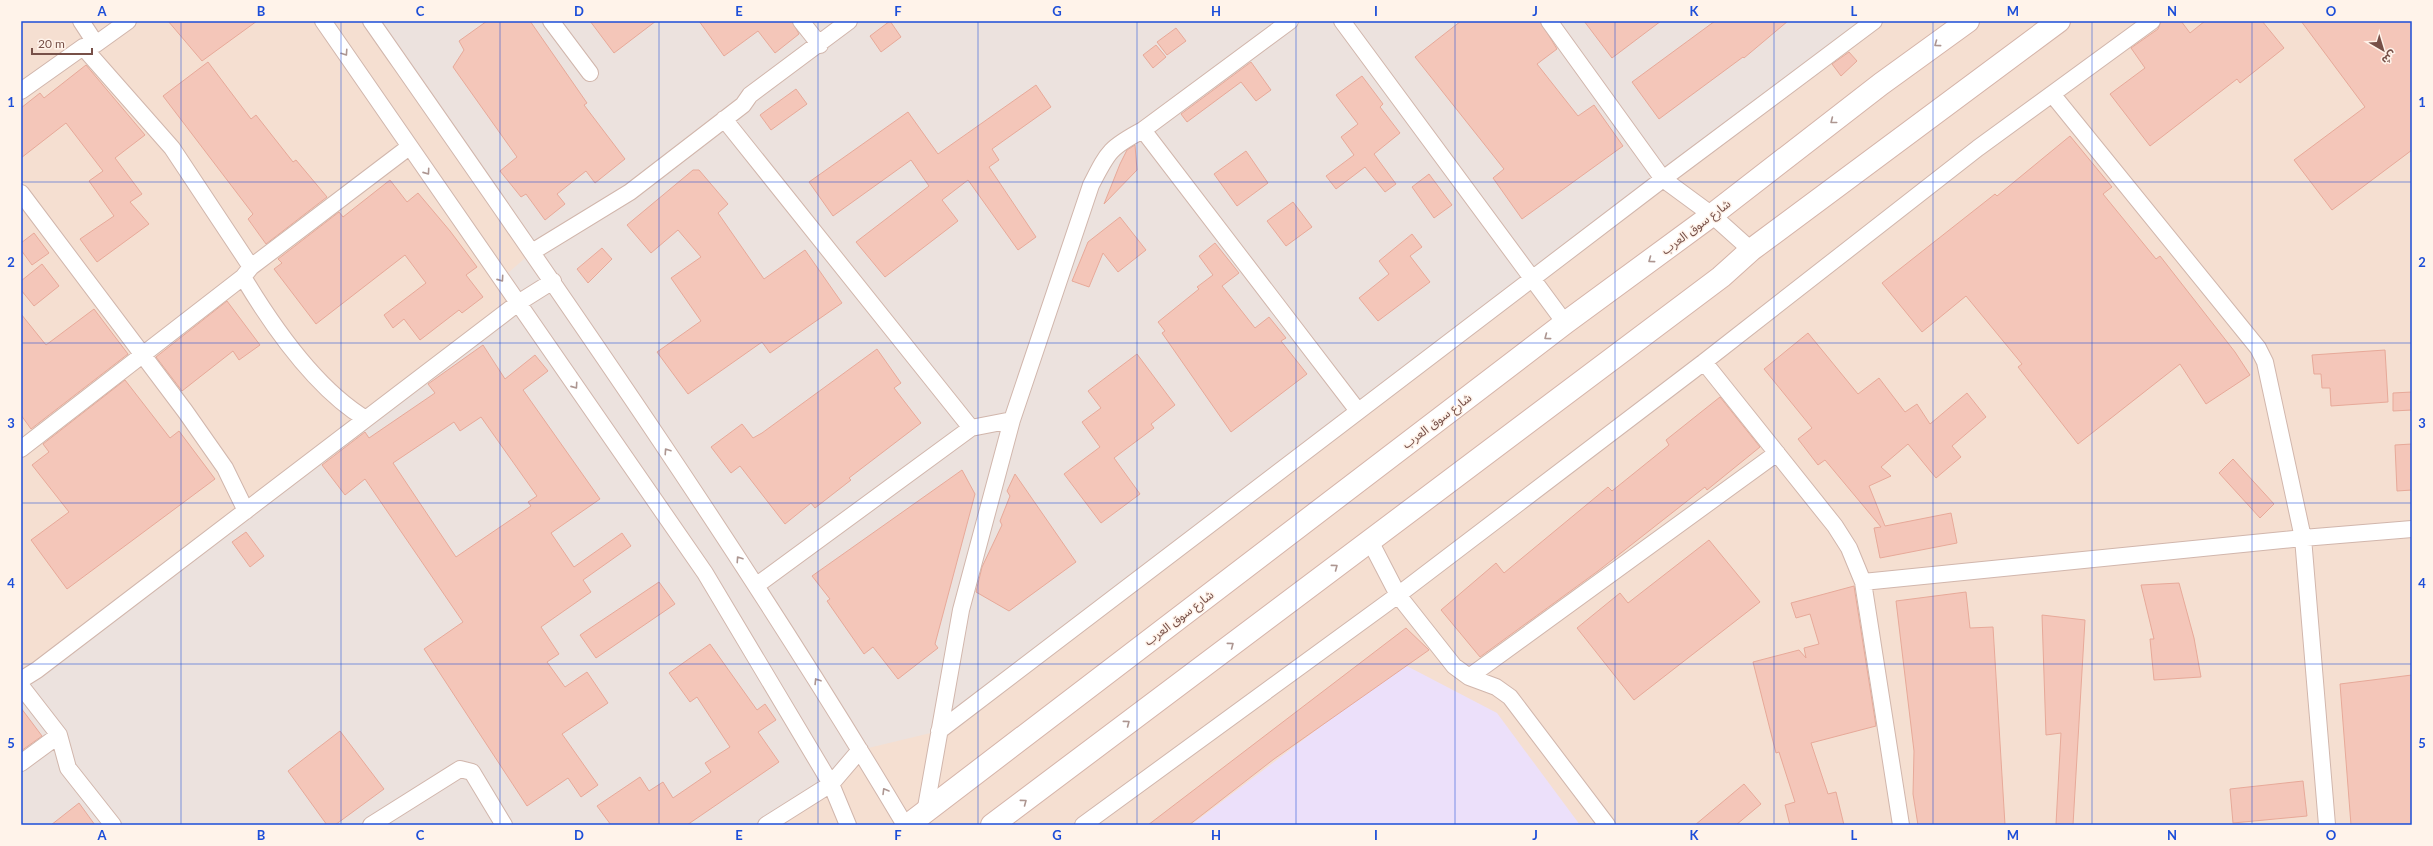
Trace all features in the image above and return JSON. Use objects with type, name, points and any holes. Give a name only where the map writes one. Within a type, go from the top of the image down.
[{"type":"main road","name":"شارع سوق العرب","points":[[916,819],[1565,323],[1712,215],[1881,84],[1968,21]]},
{"type":"main road","points":[[992,825],[1721,277],[1751,250],[2059,21]]},
{"type":"street","points":[[81,21],[90,46],[172,148],[247,272],[269,320],[315,374],[346,407],[366,419]]},
{"type":"street","points":[[21,91],[128,21]]},
{"type":"street","points":[[324,21],[409,147],[705,572],[831,784],[848,825]]},
{"type":"street","points":[[371,21],[553,281],[757,585],[905,825]]},
{"type":"street","points":[[551,21],[590,73]]},
{"type":"street","points":[[801,21],[820,45]]},
{"type":"street","points":[[532,252],[630,192],[743,105],[750,95],[820,45],[849,21]]},
{"type":"street","points":[[916,819],[939,731],[961,610],[1012,420],[1091,185],[1109,152],[1120,142],[1143,130],[1290,21]]},
{"type":"street","points":[[1342,21],[1565,323]]},
{"type":"street","points":[[1549,21],[1663,179],[1712,215],[1751,250]]},
{"type":"street","points":[[939,731],[1663,179],[1874,21]]},
{"type":"street","points":[[1083,825],[1398,595],[1704,362],[1978,148],[2152,21]]},
{"type":"street","points":[[2052,94],[2258,348],[2265,362],[2304,538],[2327,825]]},
{"type":"street","points":[[724,119],[971,428]]},
{"type":"street","points":[[1143,130],[1358,411]]},
{"type":"street","points":[[21,449],[143,356],[247,272],[409,147]]},
{"type":"street","points":[[21,193],[225,468],[246,511]]},
{"type":"street","points":[[21,680],[38,670],[518,303],[553,281]]},
{"type":"street","points":[[1704,362],[1844,539],[1863,582],[1901,825]]},
{"type":"street","points":[[757,585],[971,428],[1012,420]]},
{"type":"street","points":[[1469,677],[1777,453]]},
{"type":"street","points":[[1863,582],[2304,538],[2412,529]]},
{"type":"street","points":[[1370,541],[1398,595],[1454,666],[1469,677],[1496,687],[1510,697],[1607,825]]},
{"type":"street","points":[[21,686],[59,735],[68,768],[113,825]]},
{"type":"street","points":[[21,763],[59,735]]},
{"type":"street","points":[[766,825],[831,784],[860,750]]},
{"type":"street","points":[[371,825],[443,779],[460,769],[466,769],[472,772],[504,825]]},
{"type":"shaded area","points":[[21,21],[2412,21],[2412,825],[21,825]]},
{"type":"shaded area","points":[[371,21],[1874,21],[939,731],[860,750],[761,825],[21,825],[21,680],[517,303],[501,279],[532,252]]},
{"type":"shaded area","points":[[1403,664],[1497,713],[1580,825],[1191,825]]},
{"type":"building","points":[[168,21],[257,21],[202,61]]},
{"type":"building","points":[[487,21],[530,21],[587,103],[584,105],[625,159],[595,183],[586,171],[557,194],[565,204],[545,220],[526,194],[521,197],[500,171],[517,157],[453,67],[464,50],[459,41]]},
{"type":"building","points":[[590,21],[656,21],[614,53]]},
{"type":"building","points":[[699,21],[792,21],[799,34],[775,53],[758,31],[724,56]]},
{"type":"building","points":[[890,21],[901,37],[881,52],[870,36]]},
{"type":"building","points":[[1461,21],[1540,21],[1557,49],[1537,64],[1578,116],[1594,105],[1623,146],[1522,219],[1493,178],[1504,169],[1415,57]]},
{"type":"building","points":[[1584,21],[1661,21],[1612,58]]},
{"type":"building","points":[[1715,21],[1788,21],[1744,58],[1743,57],[1659,119],[1632,82]]},
{"type":"building","points":[[2161,21],[2181,21],[2190,33],[2205,21],[2262,21],[2284,48],[2240,83],[2237,79],[2150,146],[2110,94],[2145,68],[2131,48],[2158,29]]},
{"type":"building","points":[[2301,21],[2412,21],[2412,150],[2332,210],[2294,160],[2365,107]]},
{"type":"building","points":[[1176,28],[1186,41],[1167,55],[1157,42]]},
{"type":"building","points":[[1156,45],[1166,57],[1153,68],[1143,55]]},
{"type":"building","points":[[1849,52],[1857,61],[1841,76],[1832,64]]},
{"type":"building","points":[[208,62],[251,119],[256,115],[293,162],[296,160],[327,197],[266,244],[248,219],[253,214],[163,96]]},
{"type":"building","points":[[1251,62],[1271,90],[1256,101],[1241,82],[1187,122],[1181,114]]},
{"type":"building","points":[[86,65],[145,135],[115,158],[142,194],[130,202],[149,224],[97,262],[80,239],[114,216],[89,181],[103,171],[66,123],[21,158],[21,108],[40,93],[44,98]]},
{"type":"building","points":[[1362,76],[1383,104],[1380,107],[1400,133],[1374,154],[1396,184],[1385,192],[1365,167],[1336,189],[1326,176],[1354,155],[1341,137],[1358,124],[1336,95]]},
{"type":"building","points":[[1036,85],[1051,107],[992,149],[999,160],[989,167],[1036,237],[1018,250],[968,180],[942,200],[958,221],[885,277],[856,242],[929,186],[911,160],[833,216],[809,182],[908,112],[938,154]]},
{"type":"building","points":[[796,89],[807,104],[771,130],[760,115]]},
{"type":"building","points":[[2070,136],[2112,187],[2103,194],[2156,259],[2160,256],[2235,352],[2250,375],[2206,404],[2180,364],[2078,444],[2018,367],[2022,364],[1966,296],[1922,332],[1882,283],[1995,194],[1997,196]]},
{"type":"building","points":[[1135,145],[1137,170],[1104,204],[1127,150]]},
{"type":"building","points":[[1246,151],[1268,183],[1237,206],[1214,174]]},
{"type":"building","points":[[693,170],[699,170],[728,204],[718,213],[764,279],[805,250],[842,303],[770,353],[762,342],[688,394],[657,352],[701,321],[671,278],[701,257],[678,230],[651,253],[627,225]]},
{"type":"building","points":[[1429,174],[1452,205],[1434,218],[1412,187]]},
{"type":"building","points":[[390,180],[407,202],[418,193],[450,231],[477,267],[466,275],[483,297],[462,313],[459,310],[420,340],[404,319],[393,328],[384,315],[426,283],[405,255],[316,324],[274,269],[282,263],[278,259],[339,212],[343,217]]},
{"type":"building","points":[[1293,202],[1312,227],[1286,246],[1267,221]]},
{"type":"building","points":[[1120,217],[1146,250],[1118,272],[1103,253],[1089,287],[1072,281],[1088,242]]},
{"type":"building","points":[[34,233],[49,253],[32,265],[21,250],[21,243]]},
{"type":"building","points":[[1412,234],[1422,247],[1410,256],[1430,282],[1378,321],[1359,298],[1389,274],[1379,261]]},
{"type":"building","points":[[1215,243],[1239,273],[1222,286],[1255,328],[1269,317],[1286,338],[1281,341],[1307,374],[1231,432],[1162,333],[1165,331],[1158,322],[1199,289],[1197,287],[1213,275],[1199,256]]},
{"type":"building","points":[[602,248],[612,259],[588,283],[577,269]]},
{"type":"building","points":[[42,264],[59,286],[34,306],[21,290],[21,281]]},
{"type":"building","points":[[227,301],[260,345],[239,360],[233,351],[182,391],[156,357]]},
{"type":"building","points":[[94,309],[128,354],[31,429],[21,415],[21,314],[46,345]]},
{"type":"building","points":[[1808,333],[1858,394],[1879,378],[1905,412],[1917,404],[1930,424],[1967,393],[1986,417],[1952,446],[1961,457],[1936,478],[1908,444],[1881,467],[1891,476],[1869,486],[1885,526],[1951,513],[1957,543],[1880,558],[1874,528],[1881,527],[1825,460],[1818,465],[1798,439],[1812,428],[1764,369]]},
{"type":"building","points":[[483,345],[505,379],[535,355],[548,371],[523,390],[600,499],[551,533],[574,567],[622,533],[631,546],[583,580],[591,592],[541,627],[559,654],[547,662],[565,687],[587,672],[608,703],[562,734],[598,785],[581,797],[568,778],[527,806],[424,649],[463,622],[365,479],[345,495],[322,465],[365,432],[369,438],[435,393],[428,384]],"holes":[[[481,417],[537,496],[528,502],[531,506],[456,557],[393,463],[454,422],[460,431]]]},
{"type":"building","points":[[877,349],[901,383],[894,388],[921,423],[849,478],[851,480],[815,508],[811,503],[785,524],[740,466],[731,473],[711,447],[742,424],[753,438],[762,433]]},
{"type":"building","points":[[2385,350],[2388,402],[2331,406],[2330,388],[2322,388],[2321,374],[2314,374],[2312,355]]},
{"type":"building","points":[[1137,354],[1175,405],[1151,424],[1154,428],[1114,458],[1140,494],[1101,523],[1064,474],[1100,447],[1082,422],[1101,408],[1088,391]]},
{"type":"building","points":[[125,380],[170,438],[179,431],[215,479],[67,589],[31,540],[69,512],[32,465],[49,452],[43,444]]},
{"type":"building","points":[[2412,392],[2412,410],[2393,411],[2393,393]]},
{"type":"building","points":[[1720,397],[1760,447],[1707,490],[1705,487],[1598,571],[1480,657],[1441,610],[1496,563],[1504,573],[1608,487],[1612,491],[1669,445],[1666,440]]},
{"type":"building","points":[[2412,444],[2412,490],[2397,491],[2395,445]]},
{"type":"building","points":[[2233,459],[2274,504],[2260,518],[2219,473]]},
{"type":"building","points":[[962,470],[975,494],[935,644],[938,648],[898,679],[873,647],[864,654],[827,601],[830,599],[812,576]]},
{"type":"building","points":[[1015,474],[1076,562],[1009,611],[976,592],[982,567],[1002,525],[1000,521],[1010,496],[1007,491]]},
{"type":"building","points":[[246,532],[264,556],[250,567],[232,542]]},
{"type":"building","points":[[1709,540],[1760,602],[1634,700],[1577,628],[1620,593],[1628,603]]},
{"type":"building","points":[[659,582],[675,604],[596,658],[580,635]]},
{"type":"building","points":[[2179,583],[2194,638],[2201,677],[2154,680],[2150,639],[2154,639],[2141,585]]},
{"type":"building","points":[[1854,586],[1876,726],[1811,743],[1828,794],[1836,792],[1844,825],[1790,825],[1785,805],[1795,802],[1779,752],[1776,753],[1753,662],[1799,650],[1806,658],[1804,648],[1819,644],[1810,614],[1796,618],[1791,603]]},
{"type":"building","points":[[1966,592],[1970,628],[1993,627],[2005,825],[1918,825],[1913,794],[1914,751],[1896,601]]},
{"type":"building","points":[[2042,615],[2085,620],[2073,825],[2056,824],[2061,733],[2046,735]]},
{"type":"building","points":[[1406,628],[1429,650],[1274,759],[1189,825],[1148,825]]},
{"type":"building","points":[[710,644],[757,710],[765,704],[776,720],[758,732],[779,762],[687,825],[611,825],[597,806],[640,777],[649,791],[663,782],[673,798],[711,772],[705,763],[730,747],[697,697],[690,702],[669,673]]},
{"type":"building","points":[[2412,675],[2412,825],[2351,825],[2340,684]]},
{"type":"building","points":[[21,708],[42,736],[21,751]]},
{"type":"building","points":[[340,731],[384,789],[335,825],[327,825],[288,771]]},
{"type":"building","points":[[2303,781],[2307,816],[2233,823],[2230,789]]},
{"type":"building","points":[[1744,784],[1761,804],[1736,825],[1695,825]]},
{"type":"building","points":[[79,803],[95,825],[51,825]]}]
